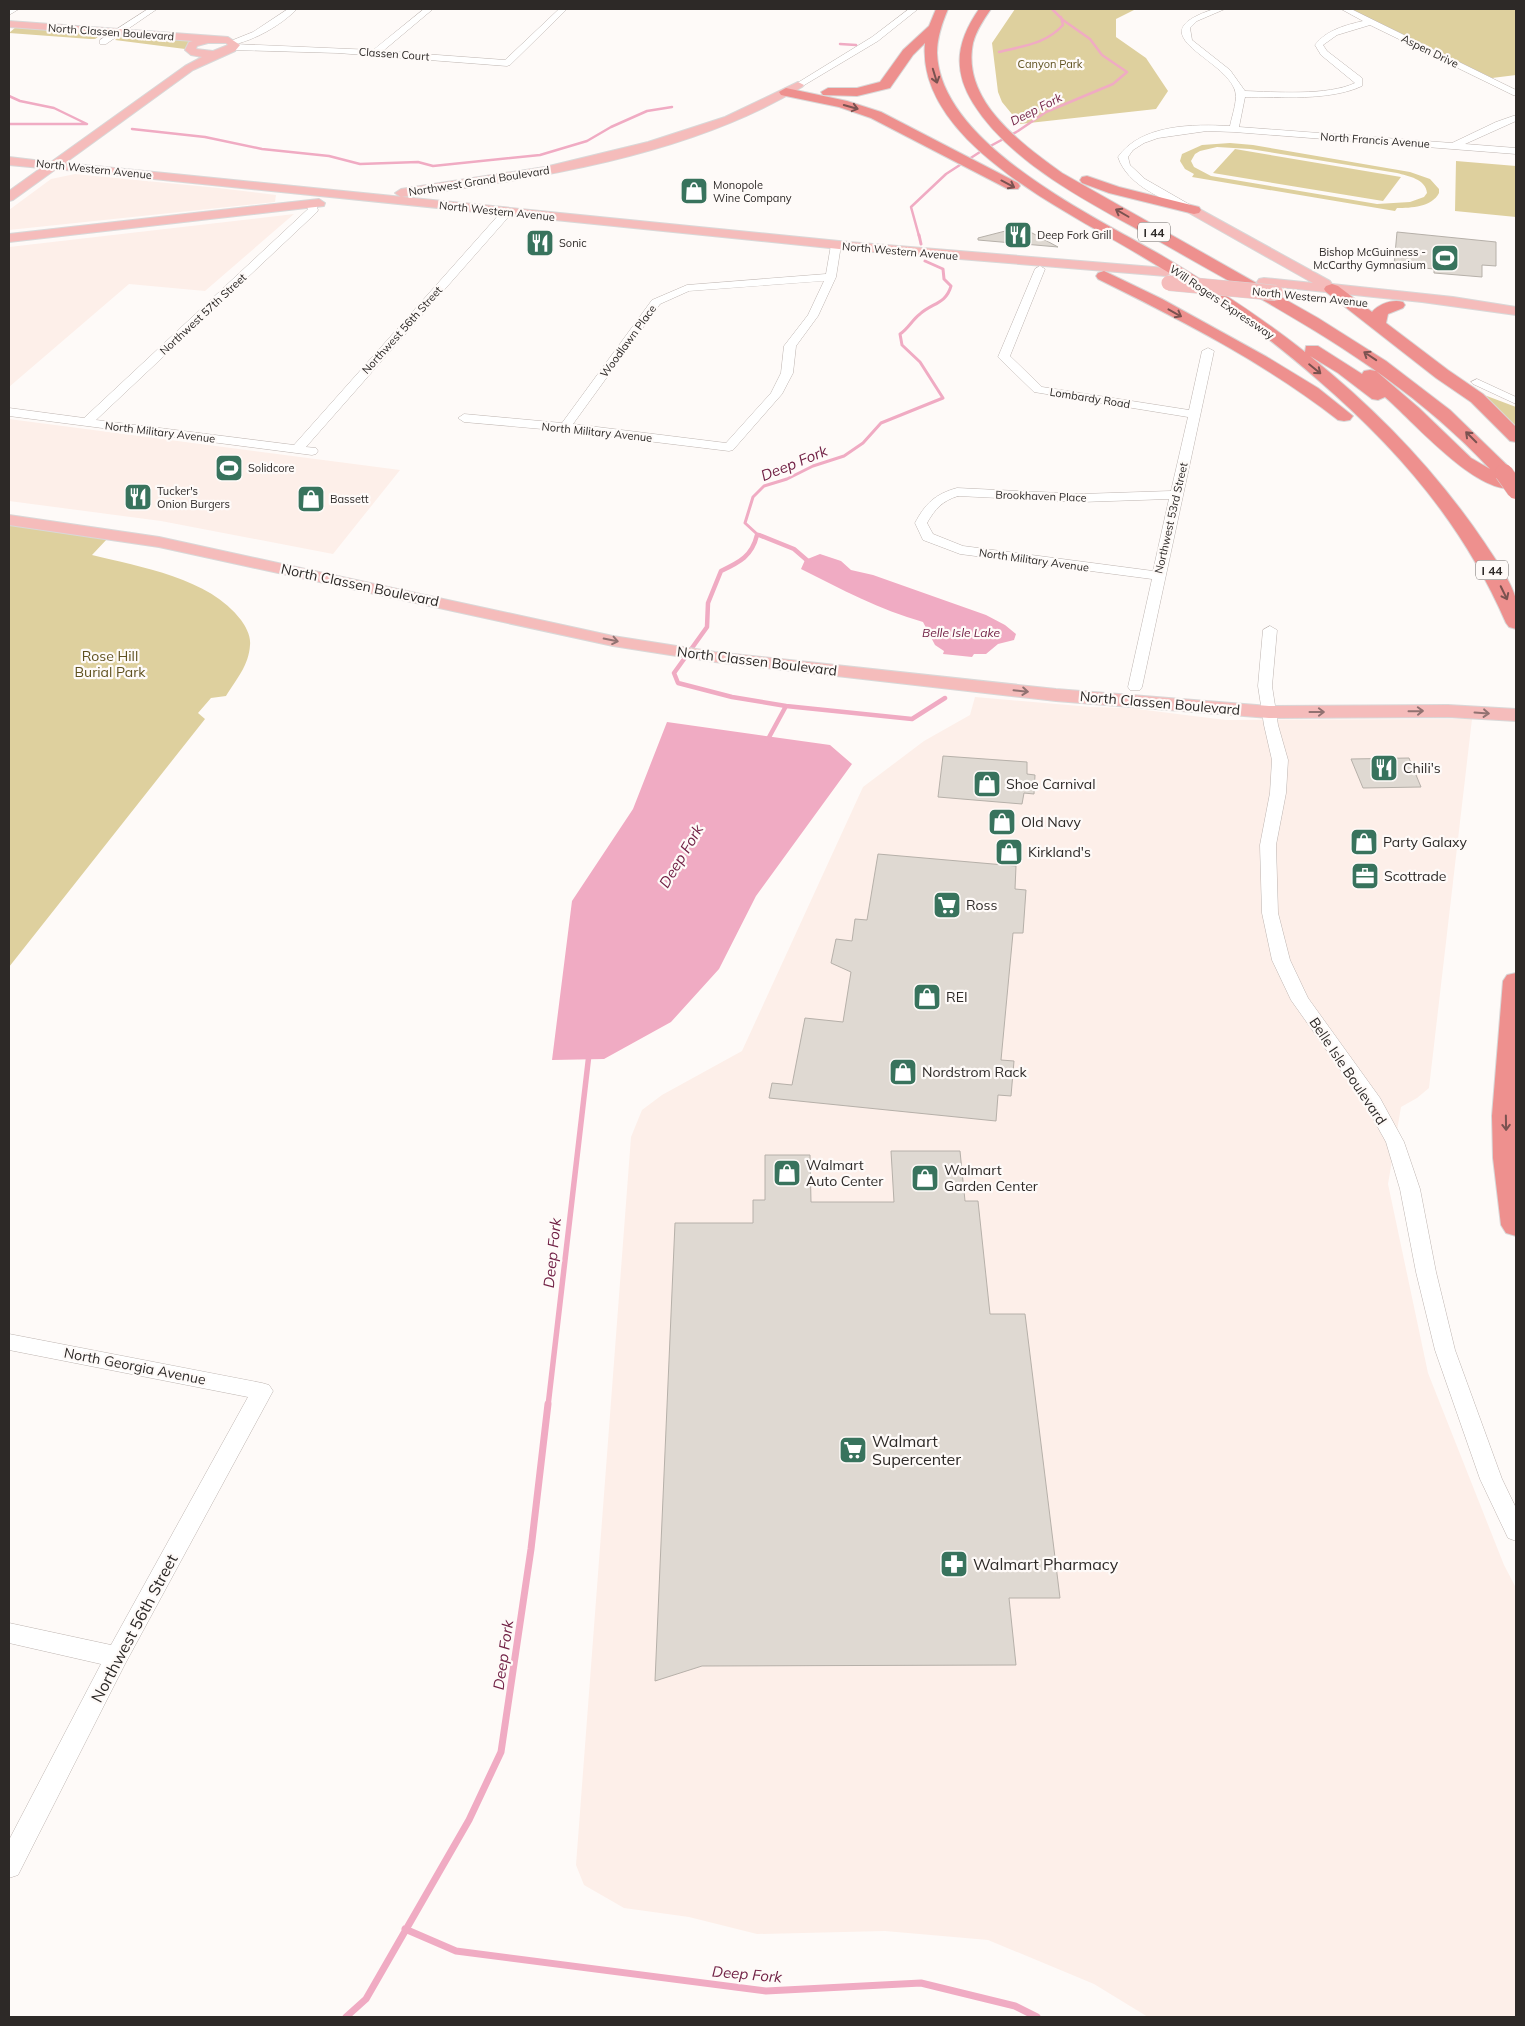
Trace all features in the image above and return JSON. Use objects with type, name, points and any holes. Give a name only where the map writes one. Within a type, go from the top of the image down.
[{"type":"highway","name":"Will Rogers Expressway","points":[[942,9],[934,28],[931,55],[935,78],[946,103],[968,132],[1004,164],[1043,192],[1210,291],[1249,317],[1326,377],[1355,403],[1397,446],[1460,522],[1492,570],[1505,595],[1516,623]]},
{"type":"highway","name":"Will Rogers Expressway","points":[[985,9],[967,43],[967,67],[971,86],[998,120],[1031,152],[1058,176],[1317,324],[1389,370],[1461,427],[1504,472],[1516,488]]},
{"type":"highway","points":[[792,89],[843,93],[880,87],[891,79],[908,52],[934,28]]},
{"type":"highway","points":[[792,89],[876,115],[1036,199],[1102,227]]},
{"type":"highway","points":[[1031,152],[1076,176],[1114,190],[1194,210]]},
{"type":"highway","points":[[1114,190],[1134,189],[1140,187],[1142,181]]},
{"type":"highway","points":[[1197,256],[1272,310],[1328,344],[1386,387],[1464,462],[1494,479],[1516,488]]},
{"type":"highway","points":[[1130,284],[1159,275]]},
{"type":"highway","points":[[1104,276],[1130,284],[1262,360],[1318,395],[1357,427],[1460,522]]},
{"type":"highway","points":[[1332,289],[1442,374],[1477,398],[1516,437]]},
{"type":"highway","points":[[1378,325],[1378,315],[1381,311],[1397,305]]},
{"type":"highway","points":[[1249,317],[1344,369],[1370,388],[1442,458],[1459,470],[1491,487],[1516,495]]},
{"type":"highway","points":[[1516,981],[1506,1116],[1508,1158],[1516,1225]]},
{"type":"highway","points":[[1510,1057],[1516,1085]]},
{"type":"main road","name":"North Classen Boulevard","points":[[9,24],[118,38],[214,39],[233,45]]},
{"type":"main road","name":"North Classen Boulevard","points":[[9,35],[103,42],[118,38]]},
{"type":"main road","name":"North Classen Boulevard","points":[[193,52],[189,48],[193,44],[214,39]]},
{"type":"main road","name":"North Classen Boulevard","points":[[9,197],[189,68],[233,45]]},
{"type":"main road","name":"North Classen Boulevard","points":[[177,50],[220,53]]},
{"type":"main road","name":"North Classen Boulevard","points":[[189,68],[190,55],[193,52]]},
{"type":"main road","name":"Northwest Grand Boulevard","points":[[9,238],[364,198],[546,171],[619,154],[716,124],[792,89]]},
{"type":"main road","name":"North Western Avenue","points":[[9,161],[836,245],[986,259],[1072,263],[1347,300],[1516,312]]},
{"type":"main road","points":[[449,206],[443,196],[458,185]]},
{"type":"main road","points":[[283,207],[291,198],[291,190]]},
{"type":"main road","points":[[1194,210],[1296,269],[1309,280],[1282,291]]},
{"type":"main road","name":"North Western Avenue","points":[[986,259],[1104,276]]},
{"type":"main road","points":[[1282,291],[1300,278],[1296,269]]},
{"type":"main road","name":"North Western Avenue","points":[[1159,275],[1264,282],[1282,291]]},
{"type":"main road","name":"North Western Avenue","points":[[1309,280],[1332,289],[1476,304],[1516,312]]},
{"type":"main road","name":"North Classen Boulevard","points":[[9,509],[155,530],[247,555],[569,625],[661,644],[718,652],[1056,688],[1268,704],[1448,710],[1516,715]]},
{"type":"main road","name":"North Classen Boulevard","points":[[9,520],[247,555]]},
{"type":"main road","name":"North Classen Boulevard","points":[[1056,688],[1135,687],[1268,704],[1446,696],[1516,700]]},
{"type":"street","points":[[9,13],[15,9]]},
{"type":"street","points":[[118,38],[153,9]]},
{"type":"street","points":[[233,45],[258,38],[270,29],[273,23],[293,9]]},
{"type":"street","points":[[375,53],[429,9]]},
{"type":"street","name":"Classen Court","points":[[233,45],[281,50],[375,53],[507,63],[563,9]]},
{"type":"street","name":"Northwest Grand Boulevard","points":[[792,89],[875,39],[914,9]]},
{"type":"street","points":[[1222,9],[1190,22],[1184,31],[1184,36],[1230,76],[1240,89],[1241,94],[1234,129]]},
{"type":"street","name":"Aspen Drive","points":[[1345,9],[1516,93]]},
{"type":"street","points":[[1241,94],[1334,92],[1354,88],[1359,84],[1359,80],[1324,53],[1319,45],[1326,37],[1361,23],[1372,22]]},
{"type":"street","name":"Classen Court","points":[[220,53],[281,50]]},
{"type":"street","points":[[1453,146],[1516,118]]},
{"type":"street","name":"North Francis Avenue","points":[[1142,181],[1130,173],[1123,161],[1126,150],[1133,144],[1184,130],[1234,129],[1516,151]]},
{"type":"street","points":[[1142,181],[1194,210]]},
{"type":"street","name":"Northwest 57th Street","points":[[87,422],[313,210],[310,204]]},
{"type":"street","name":"Northwest 56th Street","points":[[297,449],[508,212]]},
{"type":"street","points":[[831,277],[836,245]]},
{"type":"street","name":"Lombardy Road","points":[[1040,268],[1004,357],[1038,390],[1194,414]]},
{"type":"street","name":"North Military Avenue","points":[[464,418],[565,427],[729,447],[776,394],[787,373],[790,346],[813,316],[831,277]]},
{"type":"street","name":"Woodlawn Place","points":[[565,427],[656,302],[688,288],[831,277]]},
{"type":"street","name":"Northwest 53rd Street","points":[[1135,687],[1208,351]]},
{"type":"street","points":[[1477,382],[1516,401]]},
{"type":"street","name":"North Military Avenue","points":[[9,412],[312,451]]},
{"type":"street","name":"Brookhaven Place","points":[[921,523],[932,503],[957,492],[1080,498],[1176,495]]},
{"type":"street","name":"North Military Avenue","points":[[921,523],[928,537],[960,550],[1158,576]]},
{"type":"street","name":"Belle Isle Boulevard","points":[[1270,630],[1265,686],[1280,760],[1278,792],[1268,845],[1270,913],[1281,960],[1300,1000],[1374,1103],[1395,1142],[1410,1189],[1426,1272],[1446,1350],[1490,1479],[1516,1531]]},
{"type":"street","name":"North Georgia Avenue","points":[[9,1342],[262,1391]]},
{"type":"street","name":"Northwest 56th Street","points":[[9,1866],[118,1657],[262,1391]]},
{"type":"street","points":[[9,1633],[118,1657]]},
{"type":"shaded area","points":[[75,174],[276,195],[275,202],[9,230],[9,210],[51,179]]},
{"type":"shaded area","points":[[294,214],[205,291],[129,284],[9,387],[9,247]]},
{"type":"shaded area","points":[[9,419],[400,470],[333,554],[161,521],[9,501]]},
{"type":"shaded area","points":[[975,697],[1091,707],[1129,708],[1226,720],[1472,719],[1429,1088],[1417,1098],[1401,1107],[1388,1184],[1428,1373],[1504,1565],[1516,1588],[1516,2017],[1148,2017],[1094,1984],[988,1940],[885,1931],[757,1934],[689,1917],[624,1908],[584,1885],[576,1865],[631,1137],[642,1110],[662,1095],[742,1051],[863,787],[924,741],[970,715]]},
{"type":"green space","name":"Canyon Park","points":[[1015,9],[1136,9],[1116,19],[1116,37],[1146,58],[1168,91],[1156,109],[1020,124],[1002,102],[998,92],[992,43]]},
{"type":"green space","points":[[1351,9],[1516,9],[1516,75],[1492,78]]},
{"type":"green space","points":[[16,27],[103,34],[95,39],[90,39],[9,33]]},
{"type":"green space","points":[[125,35],[200,40],[188,45],[185,49],[115,40]]},
{"type":"green space","points":[[1230,143],[1253,145],[1410,172],[1430,179],[1439,189],[1439,193],[1436,198],[1426,204],[1397,208],[1395,211],[1192,177],[1194,174],[1185,169],[1180,161],[1182,154],[1202,145]],"holes":[[[1217,147],[1250,149],[1397,173],[1420,181],[1426,188],[1427,193],[1424,197],[1410,202],[1377,204],[1211,176],[1194,167],[1191,161],[1195,154],[1200,151]]]},
{"type":"green space","points":[[1235,149],[1401,177],[1383,201],[1213,173]]},
{"type":"green space","points":[[1456,161],[1516,166],[1516,217],[1455,211]]},
{"type":"green space","points":[[1471,390],[1516,407],[1516,431],[1497,411]]},
{"type":"green space","name":"Rose Hill Burial Park","points":[[9,524],[108,538],[92,555],[173,576],[193,584],[228,606],[245,626],[250,642],[245,666],[226,696],[211,698],[198,713],[205,719],[9,967]]},
{"type":"water","name":"Belle Isle Lake","points":[[820,554],[841,561],[851,570],[873,575],[986,615],[1005,625],[1016,634],[1014,640],[998,644],[986,654],[974,654],[972,657],[943,654],[944,651],[935,645],[923,622],[876,605],[801,569],[805,560]]},
{"type":"water","points":[[667,722],[830,745],[852,764],[756,896],[719,969],[671,1022],[604,1059],[552,1060],[572,901],[633,809]]},
{"type":"building","name":"Deep Fork Grill","points":[[1021,227],[1058,247],[978,240],[978,238]]},
{"type":"building","name":"Bishop McGuinness - McCarthy Gymnasium","points":[[1397,232],[1496,242],[1496,266],[1482,265],[1482,277],[1434,273],[1434,269],[1394,265]]},
{"type":"building","name":"Shoe Carnival","points":[[943,756],[1027,762],[1027,774],[1035,775],[1034,794],[1024,793],[1022,804],[938,797]]},
{"type":"building","name":"Chili's","points":[[1409,758],[1421,787],[1363,788],[1351,759]]},
{"type":"building","points":[[878,854],[1016,866],[1015,889],[1026,890],[1023,933],[1013,933],[1001,1060],[1014,1061],[1011,1096],[998,1095],[996,1121],[769,1098],[772,1083],[792,1085],[805,1018],[843,1022],[851,972],[831,963],[836,939],[852,941],[855,919],[867,920]]},
{"type":"building","name":"Walmart Supercenter","points":[[891,1151],[960,1151],[965,1201],[978,1201],[990,1314],[1025,1314],[1060,1598],[1009,1598],[1016,1665],[702,1666],[655,1681],[675,1223],[753,1223],[753,1200],[765,1200],[765,1155],[810,1155],[811,1202],[894,1202]]},
{"type":"waterway","name":"Deep Fork","points":[[1052,9],[1061,18]]},
{"type":"waterway","name":"Deep Fork","points":[[919,236],[911,207],[946,174],[1046,112],[1113,84],[1127,72],[1102,55],[1090,39],[1061,18]]},
{"type":"waterway","points":[[999,52],[1042,40],[1063,25],[1061,18]]},
{"type":"waterway","points":[[840,44],[856,45]]},
{"type":"waterway","points":[[9,96],[20,101],[54,108],[87,124]]},
{"type":"waterway","points":[[132,129],[205,137],[262,149],[329,156],[360,164],[418,162],[433,166],[540,155],[587,141],[611,127],[647,111],[672,107]]},
{"type":"waterway","points":[[9,124],[86,124]]},
{"type":"waterway","name":"Deep Fork","points":[[919,235],[921,244]]},
{"type":"waterway","name":"Deep Fork","points":[[757,534],[745,523],[753,497],[764,486],[787,479],[813,466],[844,456],[863,443],[881,423],[943,398],[920,362],[902,345],[900,334],[920,314],[942,300],[949,292],[951,286],[944,279],[943,269],[925,261]]},
{"type":"waterway","name":"Deep Fork","points":[[757,534],[762,536]]},
{"type":"waterway","name":"Deep Fork","points":[[757,535],[752,548],[744,558],[721,571],[708,603],[707,627],[674,673],[678,683],[732,697],[786,706]]},
{"type":"waterway","points":[[759,535],[794,549],[809,562]]},
{"type":"waterway","points":[[786,706],[912,719],[945,698]]},
{"type":"waterway","name":"Deep Fork","points":[[767,741],[786,706]]},
{"type":"waterway","name":"Deep Fork","points":[[548,1406],[589,1054]]},
{"type":"waterway","name":"Deep Fork","points":[[406,1929],[469,1820],[501,1752],[531,1549],[548,1404]]},
{"type":"waterway","points":[[346,2017],[366,1999],[406,1929]]},
{"type":"waterway","name":"Deep Fork","points":[[406,1929],[456,1951],[766,1991],[921,1983],[1015,2006],[1037,2017]]},
{"type":"place","name":"Monopole Wine Company","points":[[694,191]]},
{"type":"place","name":"Deep Fork Grill","points":[[1018,235]]},
{"type":"place","name":"Sonic","points":[[540,243]]},
{"type":"place","name":"Bishop McGuinness - McCarthy Gymnasium","points":[[1445,258]]},
{"type":"place","name":"Solidcore","points":[[229,468]]},
{"type":"place","name":"Tucker's Onion Burgers","points":[[138,497]]},
{"type":"place","name":"Bassett","points":[[311,499]]},
{"type":"place","name":"Chili's","points":[[1384,768]]},
{"type":"place","name":"Shoe Carnival","points":[[987,784]]},
{"type":"place","name":"Old Navy","points":[[1002,822]]},
{"type":"place","name":"Party Galaxy","points":[[1364,842]]},
{"type":"place","name":"Kirkland's","points":[[1009,852]]},
{"type":"place","name":"Scottrade","points":[[1365,876]]},
{"type":"place","name":"Ross","points":[[947,905]]},
{"type":"place","name":"REI","points":[[927,997]]},
{"type":"place","name":"Nordstrom Rack","points":[[903,1072]]},
{"type":"place","name":"Walmart Auto Center","points":[[787,1173]]},
{"type":"place","name":"Walmart Garden Center","points":[[925,1178]]},
{"type":"place","name":"Walmart Supercenter","points":[[853,1450]]},
{"type":"place","name":"Walmart Pharmacy","points":[[954,1564]]}]
